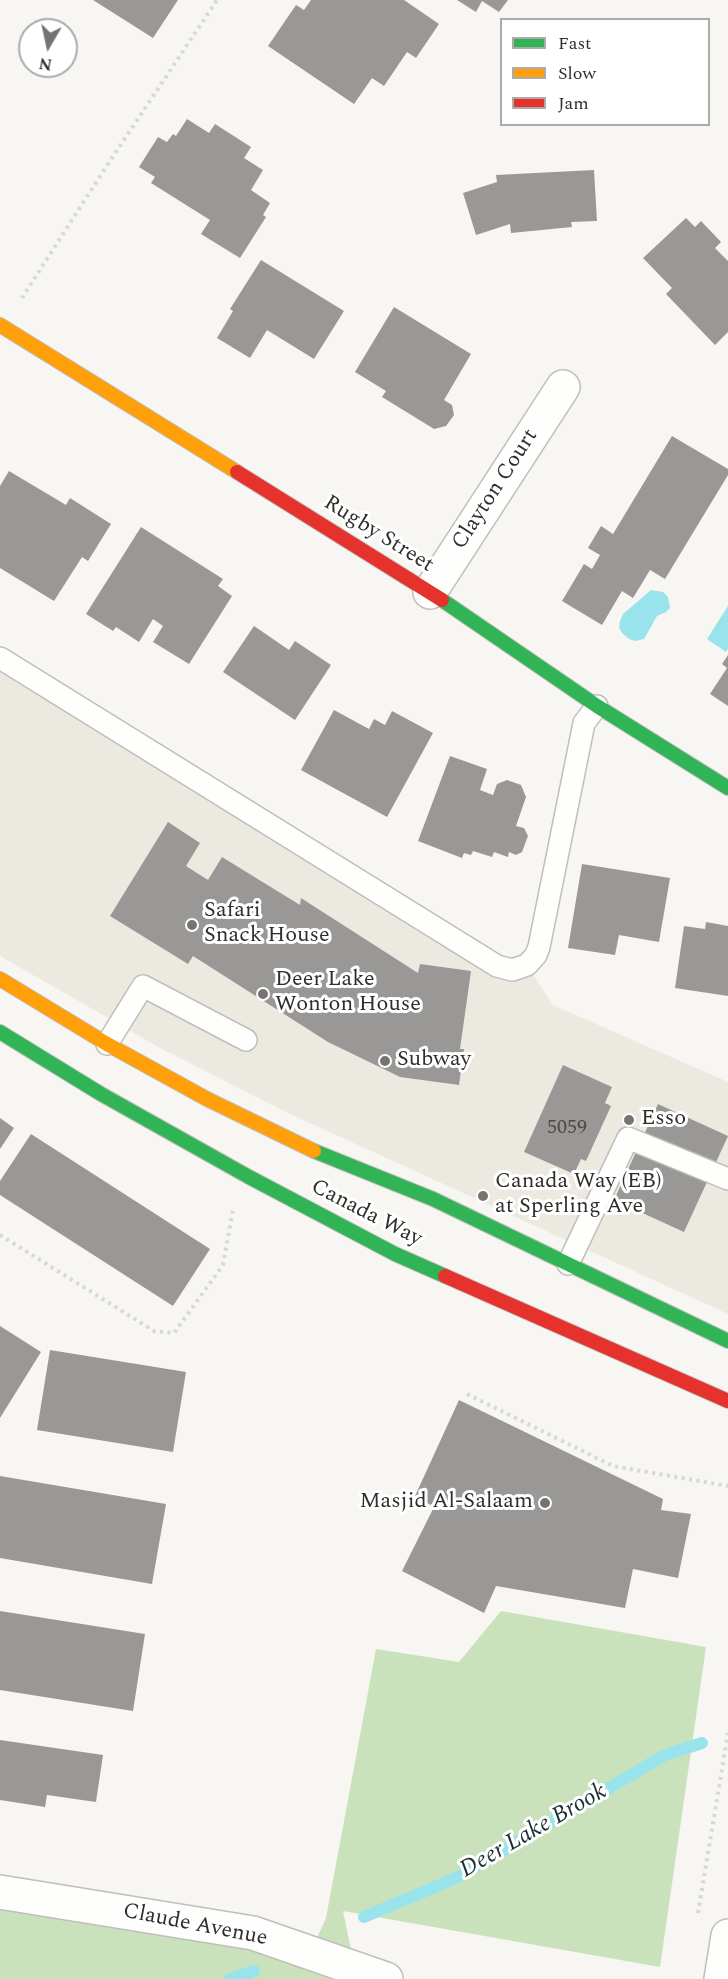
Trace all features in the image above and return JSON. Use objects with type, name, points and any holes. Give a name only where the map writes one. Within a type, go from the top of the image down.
[{"type":"main road","name":"Rugby Street","points":[[1,329],[430,592],[597,706],[728,788]]},
{"type":"main road","name":"Canada Way","points":[[0,979],[107,1044],[207,1099],[309,1149],[433,1199],[728,1341]]},
{"type":"main road","name":"Canada Way","points":[[0,1032],[101,1094],[249,1177],[395,1254],[728,1401]]},
{"type":"street","name":"Clayton Court","points":[[430,592],[563,387]]},
{"type":"street","name":"Claude Avenue","points":[[0,1892],[253,1933],[386,1979]]},
{"type":"street","points":[[721,1979],[728,1936]]},
{"type":"lane","points":[[0,658],[497,966],[512,970],[527,965],[536,955],[539,947],[584,723],[597,706]]},
{"type":"lane","points":[[107,1044],[143,986],[246,1040]]},
{"type":"lane","points":[[568,1264],[628,1138],[728,1179]]},
{"type":"path","points":[[1,329],[217,0]]},
{"type":"path","points":[[0,1235],[154,1331],[174,1333],[224,1265],[233,1209]]},
{"type":"path","points":[[467,1394],[613,1466],[728,1486]]},
{"type":"path","points":[[697,1921],[728,1733]]},
{"type":"shaded area","points":[[0,658],[497,966],[527,965],[553,1005],[728,1082],[728,1314],[290,1114],[162,1049],[0,956]]},
{"type":"green space","points":[[501,1611],[706,1647],[660,1967],[343,1911],[357,1979],[0,1979],[0,1905],[308,1958],[326,1918],[376,1649],[459,1662]]},
{"type":"water","points":[[651,590],[663,592],[668,597],[670,608],[657,616],[644,639],[635,641],[629,639],[619,628],[623,614]]},
{"type":"water","points":[[728,606],[728,649],[726,652],[707,639]]},
{"type":"building","points":[[93,0],[178,0],[153,38]]},
{"type":"building","points":[[311,0],[404,0],[439,24],[416,58],[407,52],[384,86],[372,78],[354,104],[268,46],[296,5],[304,10]]},
{"type":"building","points":[[457,0],[508,0],[499,12],[482,1],[476,12]]},
{"type":"building","points":[[187,119],[209,133],[215,124],[251,147],[244,158],[263,170],[251,190],[270,203],[263,215],[266,217],[240,258],[201,234],[210,220],[151,183],[155,177],[139,167],[158,137],[167,142],[173,134],[176,136]]},
{"type":"building","points":[[594,170],[597,221],[571,222],[572,227],[511,233],[510,224],[476,235],[463,193],[497,182],[496,175]]},
{"type":"building","points":[[686,218],[695,227],[701,221],[721,242],[715,248],[728,261],[728,332],[715,345],[666,294],[672,288],[643,258]]},
{"type":"building","points":[[261,260],[344,311],[314,359],[267,330],[250,358],[217,338],[233,311],[230,309]]},
{"type":"building","points":[[394,307],[471,354],[444,400],[452,405],[454,415],[446,426],[434,429],[382,397],[386,391],[355,372]]},
{"type":"building","points":[[672,436],[728,469],[728,475],[665,579],[650,570],[633,598],[622,591],[602,625],[562,601],[584,564],[592,569],[600,555],[588,548],[601,526],[613,534]]},
{"type":"building","points":[[9,471],[66,505],[70,498],[111,524],[88,561],[82,557],[54,601],[0,568],[0,486]]},
{"type":"building","points":[[141,527],[223,579],[218,586],[232,596],[189,664],[153,642],[163,626],[153,619],[139,642],[116,627],[113,631],[86,614]]},
{"type":"building","points":[[254,626],[289,650],[295,641],[331,665],[295,720],[223,672]]},
{"type":"building","points":[[728,655],[728,706],[710,694],[727,668],[722,664]]},
{"type":"building","points":[[334,710],[369,729],[374,719],[385,725],[392,711],[433,733],[387,817],[301,770]]},
{"type":"building","points":[[450,756],[487,769],[480,790],[493,795],[497,784],[507,780],[521,785],[526,797],[516,826],[524,828],[528,836],[522,852],[516,855],[509,852],[508,857],[494,852],[492,857],[473,851],[471,855],[464,853],[462,858],[418,841]]},
{"type":"building","points":[[168,822],[200,843],[186,866],[208,880],[222,857],[300,905],[301,898],[418,973],[420,964],[471,971],[460,1049],[464,1049],[459,1085],[400,1077],[328,1042],[193,956],[188,964],[110,916]]},
{"type":"building","points":[[582,864],[670,878],[659,942],[619,935],[615,955],[568,948]]},
{"type":"building","points":[[706,922],[728,926],[728,996],[675,988],[684,926],[705,929]]},
{"type":"building","points":[[563,1065],[612,1087],[605,1103],[611,1106],[586,1161],[581,1159],[574,1174],[524,1152]]},
{"type":"building","points":[[658,1104],[728,1136],[684,1232],[614,1200]]},
{"type":"building","points":[[0,1118],[14,1128],[0,1149]]},
{"type":"building","points":[[31,1134],[210,1249],[173,1306],[0,1195],[0,1181]]},
{"type":"building","points":[[0,1326],[41,1352],[0,1418]]},
{"type":"building","points":[[50,1350],[186,1372],[173,1452],[37,1430]]},
{"type":"building","name":"Masjid Al-Salaam","points":[[459,1400],[663,1499],[661,1510],[691,1514],[678,1578],[633,1569],[625,1608],[496,1586],[484,1613],[402,1571],[434,1507],[415,1496]]},
{"type":"building","points":[[0,1476],[166,1504],[152,1584],[0,1558]]},
{"type":"building","points":[[0,1611],[145,1634],[133,1711],[0,1690]]},
{"type":"building","points":[[0,1740],[103,1755],[96,1802],[47,1795],[45,1807],[0,1800]]},
{"type":"waterway","name":"Deer Lake Brook","points":[[364,1917],[456,1878],[665,1755],[702,1743]]},
{"type":"waterway","name":"Deer Lake Brook","points":[[230,1979],[254,1971]]},
{"type":"traffic: fast","points":[[442,600],[597,706],[728,788]]},
{"type":"traffic: fast","points":[[0,1032],[101,1094],[249,1177],[395,1254],[445,1276]]},
{"type":"traffic: fast","points":[[314,1151],[433,1199],[728,1341]]},
{"type":"traffic: slow","points":[[0,325],[237,472]]},
{"type":"traffic: slow","points":[[0,979],[107,1044],[207,1099],[314,1151]]},
{"type":"traffic: jam","points":[[237,472],[442,600]]},
{"type":"traffic: jam","points":[[445,1276],[728,1401]]},
{"type":"place","name":"Safari Snack House","points":[[192,925]]},
{"type":"place","name":"Deer Lake Wonton House","points":[[263,994]]},
{"type":"place","name":"Subway","points":[[385,1061]]},
{"type":"place","name":"Esso","points":[[629,1120]]},
{"type":"place","name":"Canada Way (EB) at Sperling Ave","points":[[483,1196]]},
{"type":"place","name":"Masjid Al-Salaam","points":[[545,1503]]}]
